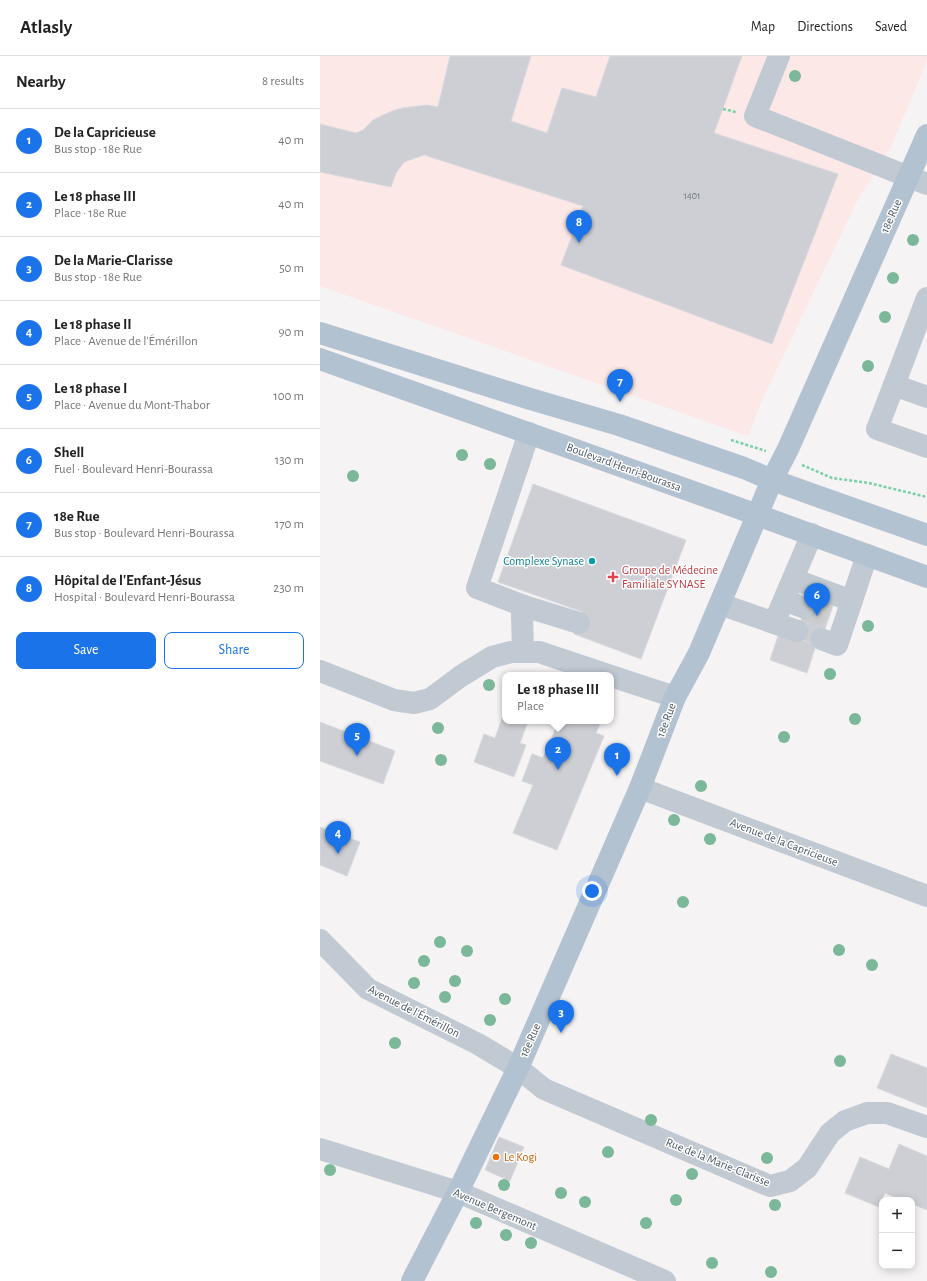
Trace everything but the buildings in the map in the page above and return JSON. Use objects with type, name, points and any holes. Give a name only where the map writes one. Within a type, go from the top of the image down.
[{"type":"main road","name":"18e Rue","points":[[412,1281],[458,1192],[518,1068],[640,788],[675,697],[699,653],[772,480],[918,180],[927,135]]},
{"type":"main road","points":[[320,334],[619,425],[927,534]]},
{"type":"main road","name":"Boulevard Henri-Bourassa","points":[[320,359],[812,534],[927,577]]},
{"type":"street","points":[[779,56],[755,116],[918,180]]},
{"type":"street","points":[[927,298],[877,429],[927,447]]},
{"type":"street","points":[[894,385],[927,397]]},
{"type":"street","points":[[530,433],[477,588],[524,606],[579,623]]},
{"type":"street","points":[[774,623],[812,534]]},
{"type":"street","points":[[821,639],[837,644],[837,618],[852,601],[867,554]]},
{"type":"street","points":[[792,579],[852,601]]},
{"type":"street","points":[[784,600],[805,608]]},
{"type":"street","points":[[720,604],[797,631]]},
{"type":"street","points":[[523,652],[522,615],[524,606]]},
{"type":"street","points":[[320,671],[394,700],[414,703],[430,699],[461,676],[492,657],[511,652],[539,652],[599,672]]},
{"type":"street","points":[[614,677],[675,697]]},
{"type":"street","name":"Avenue de la Capricieuse","points":[[640,788],[927,896]]},
{"type":"street","name":"Avenue de l'Émérillon","points":[[320,940],[368,989],[478,1044],[518,1068]]},
{"type":"street","name":"Rue de la Marie-Clarisse","points":[[518,1068],[544,1089],[770,1186],[790,1181],[807,1168],[830,1133],[845,1121],[867,1113],[886,1113],[927,1128]]},
{"type":"street","name":"Avenue Bergemont","points":[[320,1149],[458,1192],[655,1279]]},
{"type":"path","points":[[731,440],[755,447]]},
{"type":"path","points":[[811,468],[832,478],[869,483],[927,497]]},
{"type":"shaded area","points":[[320,56],[927,56],[927,61],[890,149],[858,199],[761,402],[748,436],[320,286]]},
{"type":"tunnel","points":[[805,608],[829,616]]},
{"type":"place","name":"Hôpital de l'Enfant-Jésus","points":[[579,243]]},
{"type":"place","name":"18e Rue","points":[[620,402]]},
{"type":"place","name":"Complexe Synase","points":[[592,561]]},
{"type":"place","name":"Groupe de Médecine Familiale SYNASE","points":[[613,577]]},
{"type":"place","name":"Shell","points":[[817,616]]},
{"type":"place","name":"Le 18 phase I","points":[[357,756]]},
{"type":"place","name":"Le 18 phase III","points":[[558,770]]},
{"type":"place","name":"De la Capricieuse","points":[[617,776]]},
{"type":"place","name":"Le 18 phase II","points":[[338,854]]},
{"type":"place","name":"De la Marie-Clarisse","points":[[561,1033]]},
{"type":"place","name":"Le Kogi","points":[[496,1157]]}]
